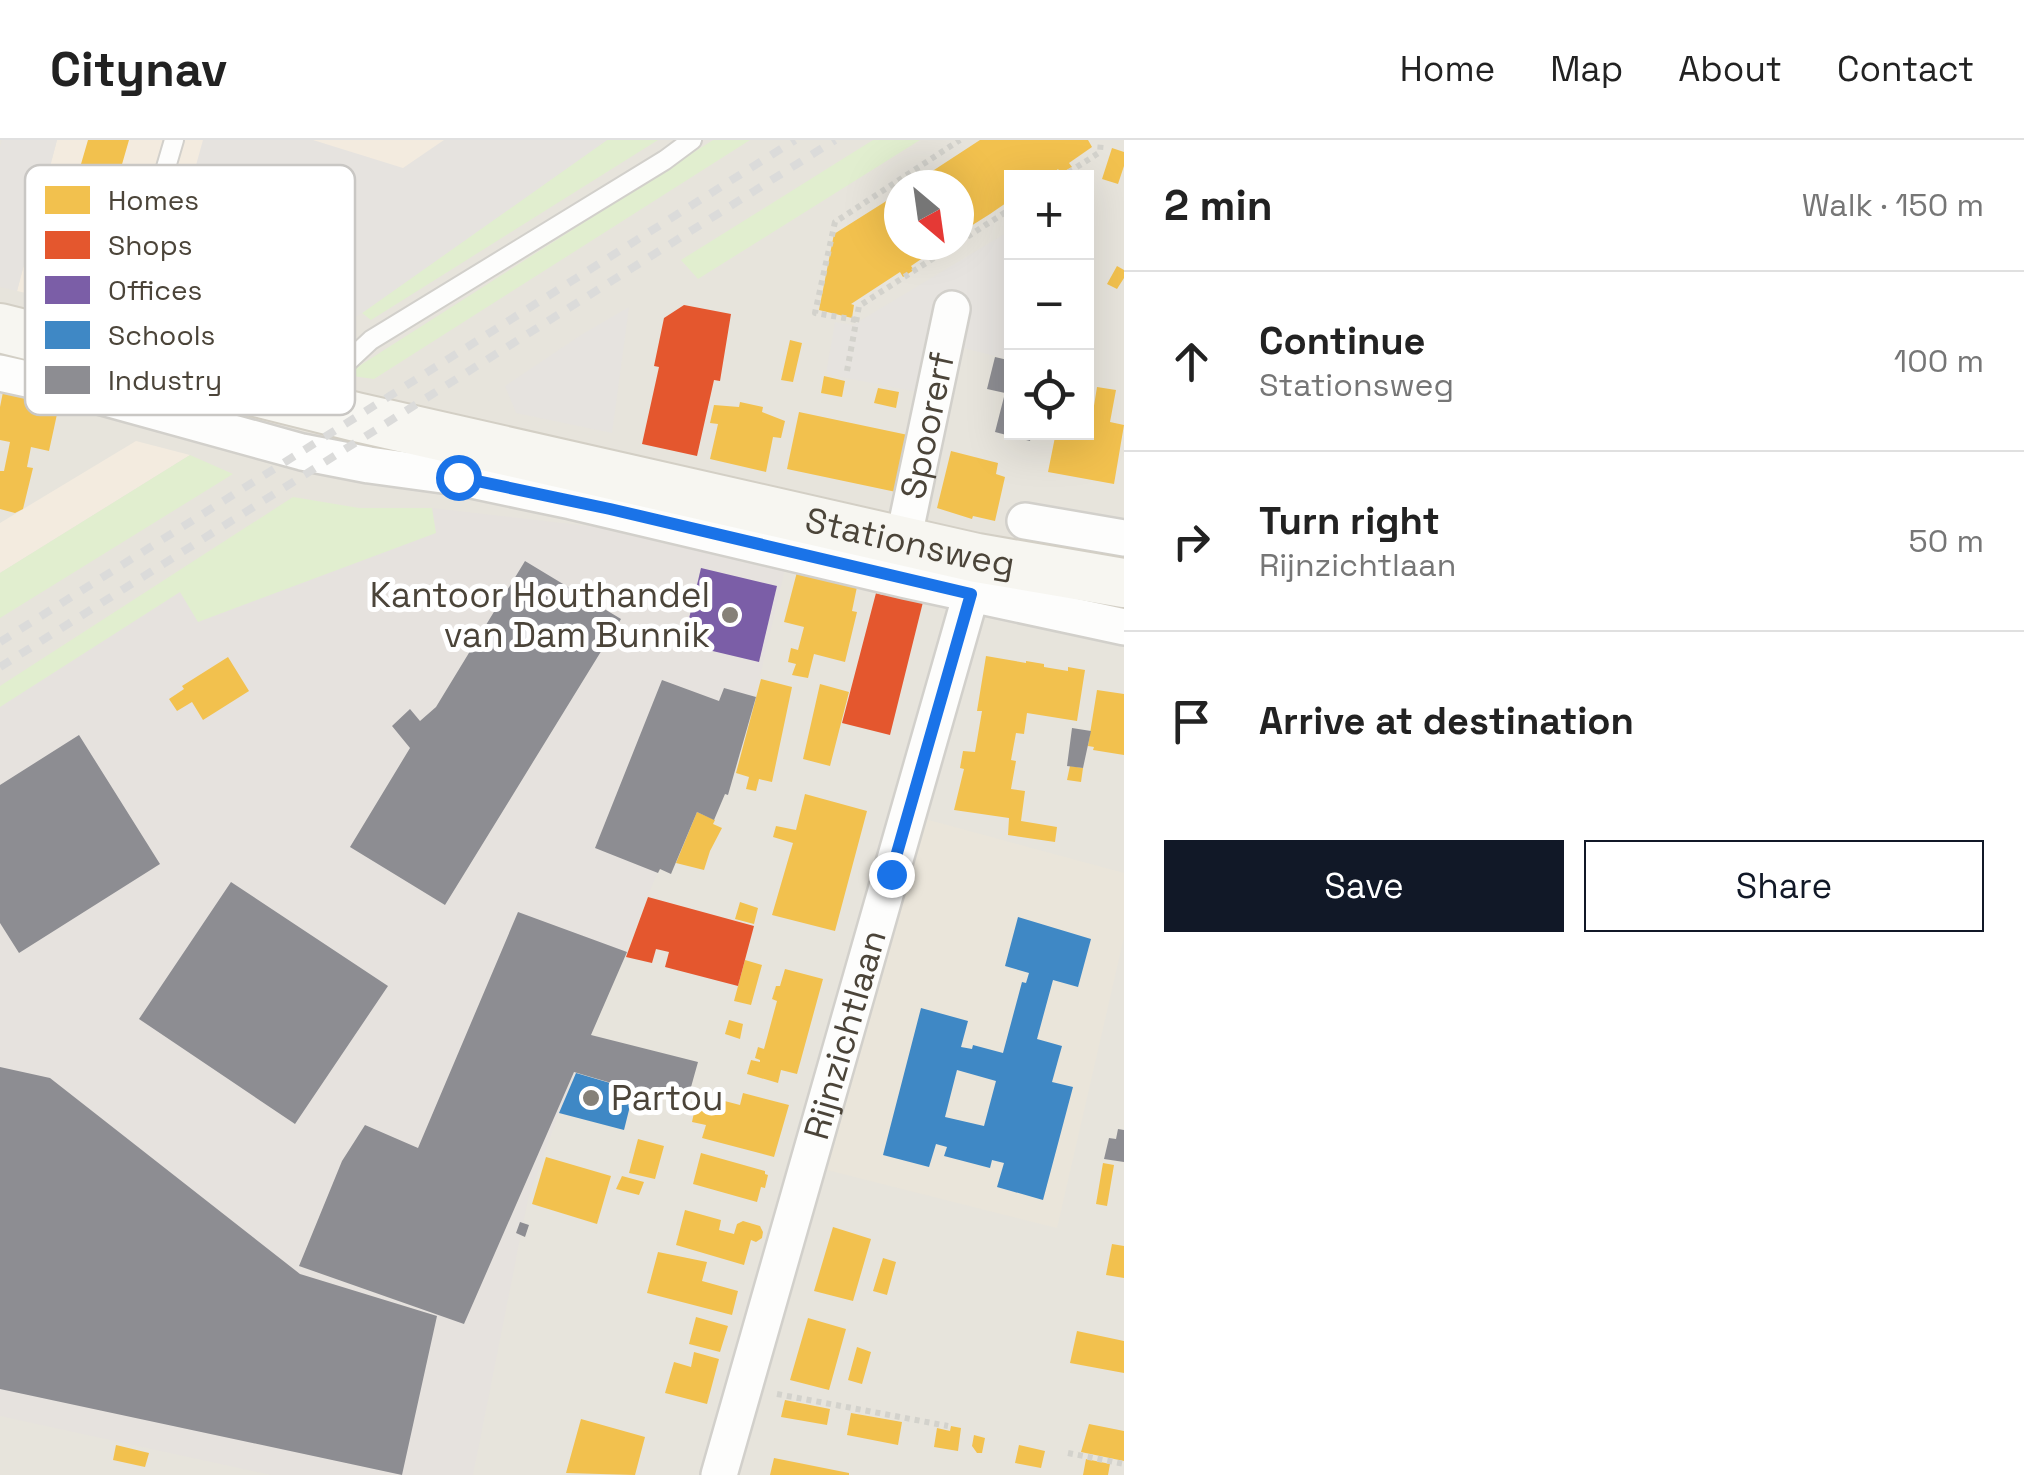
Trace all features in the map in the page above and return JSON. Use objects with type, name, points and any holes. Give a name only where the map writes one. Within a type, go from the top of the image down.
[{"type":"street","name":"Spoorerf","points":[[903,541],[952,309]]},
{"type":"street","name":"Stationsweg","points":[[0,328],[25,334]]},
{"type":"street","name":"Stationsweg","points":[[0,373],[25,379]]},
{"type":"street","name":"Stationsweg","points":[[167,415],[317,454],[458,477],[597,506],[695,512],[903,541],[1124,583]]},
{"type":"street","name":"Stationsweg","points":[[347,415],[971,594],[1124,626]]},
{"type":"street","name":"Stationsweg","points":[[1025,521],[1124,538]]},
{"type":"street","name":"Rijnzichtlaan","points":[[718,1475],[971,594]]},
{"type":"lane","points":[[167,165],[174,140]]},
{"type":"lane","points":[[355,355],[372,340],[692,140]]},
{"type":"path","points":[[856,320],[814,313],[835,222],[960,140]]},
{"type":"path","points":[[1072,170],[1100,152],[1102,140]]},
{"type":"path","points":[[974,232],[1004,213]]},
{"type":"path","points":[[847,371],[859,306],[930,260]]},
{"type":"path","points":[[763,1392],[948,1426]]},
{"type":"path","points":[[1068,1453],[1124,1464]]},
{"type":"shaded area","points":[[0,140],[1124,140],[1124,1475],[0,1475]]},
{"type":"shaded area","points":[[2,140],[57,140],[50,165],[25,165],[25,261],[17,291],[0,287]]},
{"type":"shaded area","points":[[57,140],[606,140],[355,314],[355,165],[50,165]]},
{"type":"shaded area","points":[[203,140],[313,140],[403,168],[444,140],[607,140],[355,317],[355,165],[196,165]]},
{"type":"shaded area","points":[[1004,234],[1004,358],[959,347],[948,398],[826,374],[835,322],[853,325],[961,260],[974,260],[974,252]]},
{"type":"shaded area","points":[[25,261],[25,293],[17,291]]},
{"type":"shaded area","points":[[629,307],[612,433],[516,413],[505,386]]},
{"type":"shaded area","points":[[136,441],[190,455],[0,573],[0,523]]},
{"type":"shaded area","points":[[432,508],[596,527],[785,569],[751,715],[729,771],[703,761],[559,1113],[528,1199],[473,1475],[271,1475],[0,1416],[0,703],[184,585]]},
{"type":"shaded area","points":[[925,819],[1124,873],[1124,937],[1057,1228],[827,1170]]},
{"type":"green space","points":[[607,140],[658,140],[371,320],[362,313]]},
{"type":"green space","points":[[713,140],[750,140],[374,379],[355,376],[355,369]]},
{"type":"green space","points":[[873,140],[920,140],[698,279],[681,260]]},
{"type":"green space","points":[[190,455],[233,474],[0,618],[0,573]]},
{"type":"green space","points":[[293,497],[359,508],[432,508],[436,533],[198,622],[180,592],[0,707],[0,686]]},
{"type":"building: Homes","points":[[88,140],[129,140],[122,165],[81,165]]},
{"type":"building: Homes","points":[[980,140],[1088,140],[1092,147],[1069,163],[1072,167],[1066,170],[1004,170],[1004,204],[974,224],[974,170],[934,170]]},
{"type":"building: Homes","points":[[1112,148],[1124,152],[1118,184],[1102,179]]},
{"type":"building: Homes","points":[[884,202],[884,260],[920,260],[911,266],[914,270],[903,277],[900,272],[851,304],[852,318],[819,310],[834,234]]},
{"type":"building: Homes","points":[[1117,266],[1124,270],[1124,278],[1117,289],[1107,284]]},
{"type":"building: Homes","points":[[790,340],[802,343],[793,382],[781,380]]},
{"type":"building: Homes","points":[[824,376],[845,381],[842,397],[821,393]]},
{"type":"building: Homes","points":[[1097,387],[1116,390],[1110,422],[1124,425],[1114,484],[1048,472],[1054,440],[1094,440]]},
{"type":"building: Homes","points":[[878,388],[899,392],[896,408],[874,403]]},
{"type":"building: Homes","points":[[3,392],[25,397],[25,415],[57,415],[49,451],[31,447],[27,467],[33,468],[23,509],[15,513],[0,509],[0,471],[4,471],[10,442],[0,440]]},
{"type":"building: Homes","points":[[740,402],[763,407],[762,412],[785,421],[781,438],[773,437],[766,472],[710,459],[718,424],[710,423],[714,405],[739,407]]},
{"type":"building: Homes","points":[[799,412],[908,435],[896,492],[787,469]]},
{"type":"building: Homes","points":[[951,451],[998,463],[996,474],[1005,477],[995,521],[973,516],[972,519],[937,508]]},
{"type":"building: Homes","points":[[797,572],[858,582],[852,611],[857,612],[845,662],[814,654],[808,678],[792,675],[796,664],[788,662],[791,648],[798,650],[804,627],[784,622]]},
{"type":"building: Homes","points":[[986,656],[1068,671],[1068,667],[1085,670],[1077,721],[1027,713],[1024,734],[1016,733],[1011,760],[1016,761],[1011,789],[1025,791],[1021,821],[1057,827],[1055,842],[1008,835],[1009,818],[954,810],[964,769],[960,768],[963,751],[975,752]]},
{"type":"building: Homes","points":[[228,657],[249,691],[203,720],[192,702],[177,711],[169,699],[184,689],[182,686]]},
{"type":"building: Homes","points":[[761,679],[792,687],[772,782],[759,779],[756,791],[746,789],[749,777],[736,773]]},
{"type":"building: Homes","points":[[820,684],[849,692],[830,766],[803,759]]},
{"type":"building: Homes","points":[[1097,690],[1124,694],[1124,755],[1088,746]]},
{"type":"building: Homes","points":[[1070,766],[1083,768],[1081,782],[1067,780]]},
{"type":"building: Homes","points":[[805,794],[867,811],[835,931],[772,915],[793,843],[773,837],[776,826],[796,830]]},
{"type":"building: Homes","points":[[697,812],[722,828],[704,870],[676,863]]},
{"type":"building: Homes","points":[[740,902],[758,908],[754,924],[735,919]]},
{"type":"building: Homes","points":[[745,960],[762,965],[751,1005],[734,1001]]},
{"type":"building: Homes","points":[[785,969],[823,979],[797,1074],[781,1070],[778,1083],[747,1074],[751,1060],[760,1062],[755,1058],[758,1047],[764,1049],[777,1001],[772,999]]},
{"type":"building: Homes","points":[[729,1020],[743,1024],[740,1039],[725,1034]]},
{"type":"building: Homes","points":[[743,1093],[789,1105],[774,1157],[702,1138],[706,1125],[692,1122],[695,1108],[713,1113],[717,1099],[740,1105]]},
{"type":"building: Homes","points":[[638,1139],[664,1146],[655,1179],[629,1173]]},
{"type":"building: Homes","points":[[701,1153],[765,1171],[765,1188],[761,1187],[757,1202],[693,1184]]},
{"type":"building: Homes","points":[[546,1157],[611,1176],[597,1224],[532,1204]]},
{"type":"building: Homes","points":[[1103,1163],[1114,1165],[1107,1206],[1096,1204]]},
{"type":"building: Homes","points":[[622,1176],[644,1182],[639,1195],[616,1189]]},
{"type":"building: Homes","points":[[685,1210],[721,1220],[719,1230],[734,1234],[737,1224],[743,1221],[760,1226],[762,1238],[751,1240],[744,1265],[676,1245]]},
{"type":"building: Homes","points":[[833,1227],[871,1239],[853,1301],[814,1291]]},
{"type":"building: Homes","points":[[1112,1244],[1124,1246],[1124,1278],[1106,1275]]},
{"type":"building: Homes","points":[[658,1252],[707,1262],[702,1281],[738,1291],[732,1315],[647,1293]]},
{"type":"building: Homes","points":[[883,1258],[896,1262],[887,1295],[873,1291]]},
{"type":"building: Homes","points":[[696,1317],[728,1326],[720,1352],[689,1344]]},
{"type":"building: Homes","points":[[808,1318],[846,1329],[829,1390],[790,1380]]},
{"type":"building: Homes","points":[[1077,1331],[1124,1341],[1124,1373],[1070,1363]]},
{"type":"building: Homes","points":[[857,1347],[871,1352],[862,1384],[848,1380]]},
{"type":"building: Homes","points":[[694,1352],[719,1359],[707,1404],[665,1393],[674,1362],[691,1367]]},
{"type":"building: Homes","points":[[785,1400],[830,1409],[827,1425],[781,1417]]},
{"type":"building: Homes","points":[[851,1413],[902,1422],[898,1445],[847,1435]]},
{"type":"building: Homes","points":[[581,1419],[645,1437],[635,1475],[566,1473]]},
{"type":"building: Homes","points":[[1089,1424],[1124,1431],[1124,1461],[1081,1452]]},
{"type":"building: Homes","points":[[951,1426],[961,1428],[958,1451],[934,1447],[937,1428],[950,1431]]},
{"type":"building: Homes","points":[[974,1435],[985,1438],[982,1453],[972,1446]]},
{"type":"building: Homes","points":[[116,1445],[149,1453],[145,1467],[113,1460]]},
{"type":"building: Homes","points":[[1019,1445],[1045,1451],[1041,1468],[1015,1463]]},
{"type":"building: Homes","points":[[774,1458],[849,1473],[849,1475],[770,1475]]},
{"type":"building: Homes","points":[[1086,1459],[1110,1464],[1108,1475],[1083,1475]]},
{"type":"building: Shops","points":[[684,305],[731,314],[720,381],[714,380],[697,456],[642,444],[659,367],[654,366],[664,318]]},
{"type":"building: Shops","points":[[885,589],[924,598],[890,735],[842,723],[876,593],[883,595]]},
{"type":"building: Shops","points":[[648,897],[754,926],[738,986],[665,967],[669,952],[656,949],[652,963],[626,957]]},
{"type":"building: Offices","name":"Kantoor Houthandel van Dam Bunnik","points":[[701,568],[777,586],[759,662],[683,644]]},
{"type":"building: Schools","points":[[1018,917],[1091,939],[1078,987],[1053,980],[1037,1039],[1062,1046],[1052,1082],[1073,1087],[1043,1200],[997,1187],[1004,1163],[992,1160],[990,1168],[944,1156],[947,1147],[936,1144],[929,1167],[883,1155],[921,1008],[968,1021],[961,1047],[972,1049],[973,1045],[1003,1053],[1022,982],[1026,983],[1029,973],[1005,966]],"holes":[[[957,1070],[996,1081],[984,1126],[945,1117]]]},
{"type":"building: Schools","points":[[576,1073],[634,1090],[624,1130],[559,1113]]},
{"type":"building: Industry","points":[[995,357],[1004,359],[1004,393],[987,389]]},
{"type":"building: Industry","points":[[1004,397],[1004,434],[995,432]]},
{"type":"building: Industry","points":[[525,561],[621,619],[445,905],[350,847],[410,748],[392,726],[410,709],[420,721],[436,707]]},
{"type":"building: Industry","points":[[662,680],[719,701],[724,688],[756,697],[728,795],[725,794],[714,820],[697,812],[671,874],[660,869],[658,873],[595,848]]},
{"type":"building: Industry","points":[[1072,728],[1091,731],[1083,768],[1067,766]]},
{"type":"building: Industry","points":[[79,735],[160,864],[19,953],[0,923],[0,785]]},
{"type":"building: Industry","points":[[231,882],[388,986],[295,1124],[139,1019]]},
{"type":"building: Industry","points":[[518,912],[627,952],[591,1035],[698,1062],[686,1105],[574,1072],[464,1324],[299,1266],[342,1161],[365,1125],[418,1148]]},
{"type":"building: Industry","points":[[0,1067],[50,1078],[300,1274],[437,1316],[402,1475],[0,1389]]},
{"type":"building: Industry","points":[[1118,1129],[1124,1130],[1124,1162],[1104,1159],[1109,1138],[1116,1139]]},
{"type":"building: Industry","points":[[520,1222],[529,1225],[525,1237],[516,1233]]},
{"type":"railway","points":[[0,642],[795,140]]},
{"type":"railway","points":[[0,667],[835,140]]},
{"type":"place","name":"Kantoor Houthandel van Dam Bunnik","points":[[730,615]]},
{"type":"place","name":"Partou","points":[[591,1098]]},
{"type":"route","points":[[458,477],[971,594],[891,874]]}]
